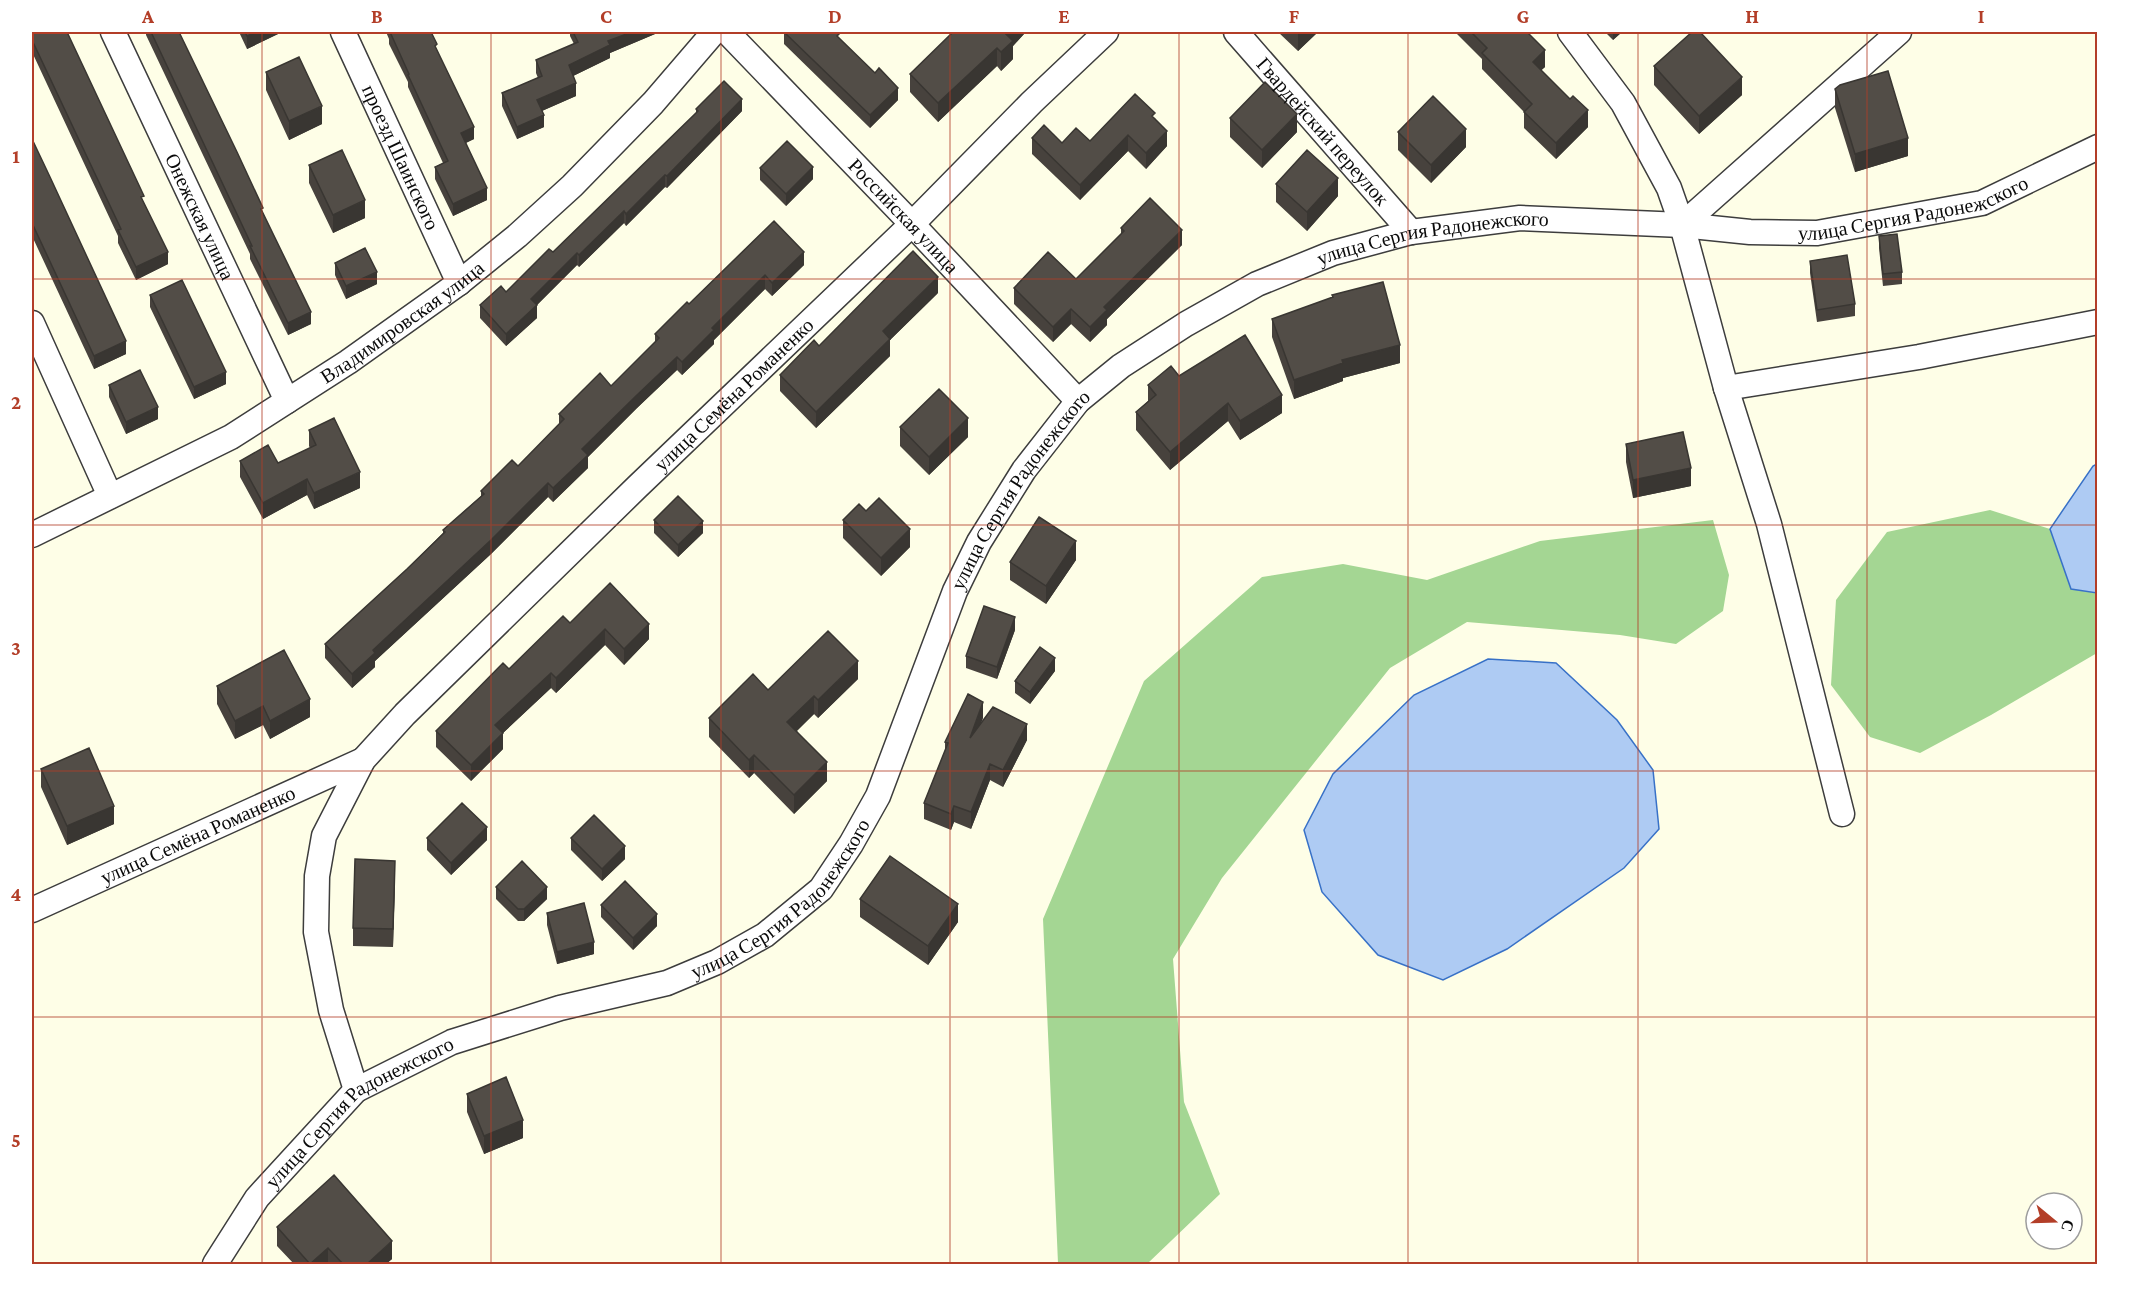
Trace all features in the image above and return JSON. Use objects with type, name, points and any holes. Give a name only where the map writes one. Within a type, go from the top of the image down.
[{"type":"street","name":"Онежская улица","points":[[113,32],[287,401]]},
{"type":"street","name":"проезд Шаинского","points":[[344,32],[459,283]]},
{"type":"street","name":"Владимировская улица","points":[[32,535],[231,437],[348,362],[459,283],[517,236],[572,186],[653,103],[714,32]]},
{"type":"street","name":"Российская улица","points":[[727,32],[1078,401]]},
{"type":"street","name":"улица Семёна Романенко","points":[[356,1090],[332,1010],[316,932],[317,876],[324,836],[363,760],[405,714],[636,487],[912,224],[1032,102],[1106,32]]},
{"type":"street","name":"Гвардейский переулок","points":[[1236,32],[1411,232]]},
{"type":"street","points":[[1570,32],[1623,103],[1669,188],[1682,225],[1726,387],[1769,524],[1842,814]]},
{"type":"street","points":[[1682,225],[1899,32]]},
{"type":"street","name":"улица Сергия Радонежского","points":[[214,1264],[257,1198],[356,1090],[452,1042],[560,1008],[667,983],[717,962],[765,935],[821,889],[851,844],[878,796],[955,591],[979,542],[1024,470],[1078,401],[1121,366],[1186,324],[1257,284],[1333,253],[1411,232],[1520,218],[1682,225],[1750,232],[1817,233],[1982,203],[2097,147]]},
{"type":"street","points":[[1726,387],[1919,357],[2097,322]]},
{"type":"street","points":[[32,323],[110,496]]},
{"type":"street","name":"улица Семёна Романенко","points":[[32,910],[363,760]]},
{"type":"green space","points":[[1990,510],[2050,529],[2071,589],[2097,593],[2097,653],[1991,715],[1920,753],[1870,737],[1831,685],[1836,600],[1887,532]]},
{"type":"green space","points":[[1713,520],[1729,575],[1723,611],[1676,644],[1620,635],[1467,622],[1390,668],[1222,878],[1173,959],[1184,1102],[1220,1194],[1147,1264],[1058,1263],[1043,919],[1144,681],[1262,577],[1343,564],[1427,580],[1540,541]]},
{"type":"water","points":[[2097,464],[2097,593],[2071,589],[2050,529],[2093,466]]},
{"type":"water","points":[[1488,659],[1556,663],[1617,720],[1653,770],[1659,829],[1624,868],[1507,949],[1443,980],[1378,955],[1322,892],[1304,830],[1333,774],[1414,695]]},
{"type":"building","points":[[32,32],[67,32],[168,252],[136,267],[118,230],[121,229],[32,40]]},
{"type":"building","points":[[151,32],[179,32],[311,312],[288,323]]},
{"type":"building","points":[[245,32],[257,32],[247,36]]},
{"type":"building","points":[[390,32],[431,32],[437,44],[435,46],[474,127],[461,133],[487,188],[453,204],[435,167],[448,161]]},
{"type":"building","points":[[573,32],[632,32],[608,41],[610,45],[569,65],[576,83],[537,100],[544,115],[517,127],[502,93],[542,76],[536,60],[578,42]]},
{"type":"building","points":[[784,32],[841,32],[837,36],[875,73],[879,68],[898,88],[870,115]]},
{"type":"building","points":[[953,32],[1009,32],[1006,34],[1013,41],[1001,52],[997,48],[938,103],[910,74]]},
{"type":"building","points":[[1471,32],[1527,32],[1545,50],[1533,62],[1570,99],[1573,96],[1588,110],[1556,143],[1524,112],[1532,104],[1482,53],[1487,48]]},
{"type":"building","points":[[1692,32],[1700,32],[1742,77],[1699,116],[1654,66]]},
{"type":"building","points":[[299,57],[322,106],[289,121],[266,72]]},
{"type":"building","points":[[1888,71],[1908,138],[1855,154],[1835,89],[1840,85]]},
{"type":"building","points":[[724,81],[742,99],[667,176],[665,175],[626,214],[624,211],[579,255],[577,253],[531,299],[537,305],[506,334],[480,305],[501,286],[506,292],[549,249],[553,252],[698,111],[696,109]]},
{"type":"building","points":[[1265,82],[1297,114],[1262,150],[1230,118]]},
{"type":"building","points":[[1135,94],[1155,113],[1152,116],[1167,131],[1146,153],[1128,135],[1080,185],[1032,138],[1044,125],[1062,143],[1076,128],[1090,141]]},
{"type":"building","points":[[1433,96],[1466,129],[1431,165],[1398,132]]},
{"type":"building","points":[[32,139],[126,341],[94,356],[32,223]]},
{"type":"building","points":[[787,141],[813,167],[786,194],[760,168]]},
{"type":"building","points":[[342,150],[365,200],[333,215],[309,165]]},
{"type":"building","points":[[1307,150],[1338,178],[1307,212],[1276,184]]},
{"type":"building","points":[[1150,198],[1182,230],[1104,307],[1107,310],[1090,327],[1071,309],[1053,327],[1014,288],[1048,252],[1076,279],[1124,231],[1121,228]]},
{"type":"building","points":[[774,221],[804,252],[772,283],[765,275],[682,362],[677,357],[582,449],[588,455],[553,488],[548,483],[491,540],[373,650],[375,653],[352,674],[325,644],[407,569],[445,532],[443,530],[484,494],[481,491],[512,460],[518,466],[564,419],[559,414],[600,373],[611,386],[659,338],[655,334]]},
{"type":"building","points":[[1897,234],[1902,272],[1883,274],[1879,236]]},
{"type":"building","points":[[365,248],[377,272],[346,286],[335,263]]},
{"type":"building","points":[[913,251],[938,277],[883,331],[890,339],[816,412],[780,375],[814,340],[819,346]]},
{"type":"building","points":[[1847,255],[1855,304],[1817,310],[1810,261]]},
{"type":"building","points":[[182,280],[226,372],[194,387],[150,295]]},
{"type":"building","points":[[1383,282],[1400,345],[1342,360],[1343,363],[1294,380],[1272,319],[1333,297],[1332,295]]},
{"type":"building","points":[[1245,335],[1282,395],[1240,421],[1228,403],[1170,452],[1136,412],[1156,395],[1148,385],[1171,366],[1179,376]]},
{"type":"building","points":[[140,370],[158,407],[126,422],[109,385]]},
{"type":"building","points":[[939,389],[968,418],[929,457],[900,427]]},
{"type":"building","points":[[334,418],[360,472],[314,493],[307,479],[263,503],[240,461],[268,445],[278,463],[316,445],[309,430]]},
{"type":"building","points":[[1683,432],[1691,468],[1633,480],[1626,444]]},
{"type":"building","points":[[678,496],[703,521],[678,545],[654,520]]},
{"type":"building","points":[[879,498],[910,529],[881,558],[843,520],[859,504],[866,511]]},
{"type":"building","points":[[1039,517],[1076,541],[1046,586],[1010,562]]},
{"type":"building","points":[[610,583],[649,624],[624,649],[605,629],[556,678],[551,673],[495,725],[503,733],[471,765],[436,731],[503,663],[509,669],[563,616],[570,623]]},
{"type":"building","points":[[984,606],[1015,617],[997,667],[966,656]]},
{"type":"building","points":[[828,631],[858,661],[818,700],[814,696],[787,722],[827,762],[794,795],[754,755],[749,760],[709,718],[753,674],[768,690]]},
{"type":"building","points":[[1040,647],[1055,658],[1030,692],[1015,681]]},
{"type":"building","points":[[284,650],[310,699],[270,721],[263,706],[235,721],[217,686]]},
{"type":"building","points":[[968,694],[983,702],[970,738],[993,707],[1027,724],[1003,770],[990,764],[971,812],[954,806],[951,814],[924,803],[948,743],[945,742]]},
{"type":"building","points":[[89,748],[114,806],[67,826],[41,769]]},
{"type":"building","points":[[462,803],[487,827],[451,863],[427,838]]},
{"type":"building","points":[[594,815],[625,846],[602,869],[571,838]]},
{"type":"building","points":[[890,856],[958,904],[928,946],[860,899]]},
{"type":"building","points":[[355,859],[395,861],[393,929],[353,928]]},
{"type":"building","points":[[522,861],[547,887],[524,909],[518,909],[496,887]]},
{"type":"building","points":[[625,881],[657,914],[633,938],[601,905]]},
{"type":"building","points":[[584,903],[594,942],[557,952],[547,913]]},
{"type":"building","points":[[506,1077],[523,1120],[484,1136],[467,1094]]},
{"type":"building","points":[[334,1175],[392,1241],[367,1264],[343,1264],[328,1248],[310,1264],[277,1227]]}]
